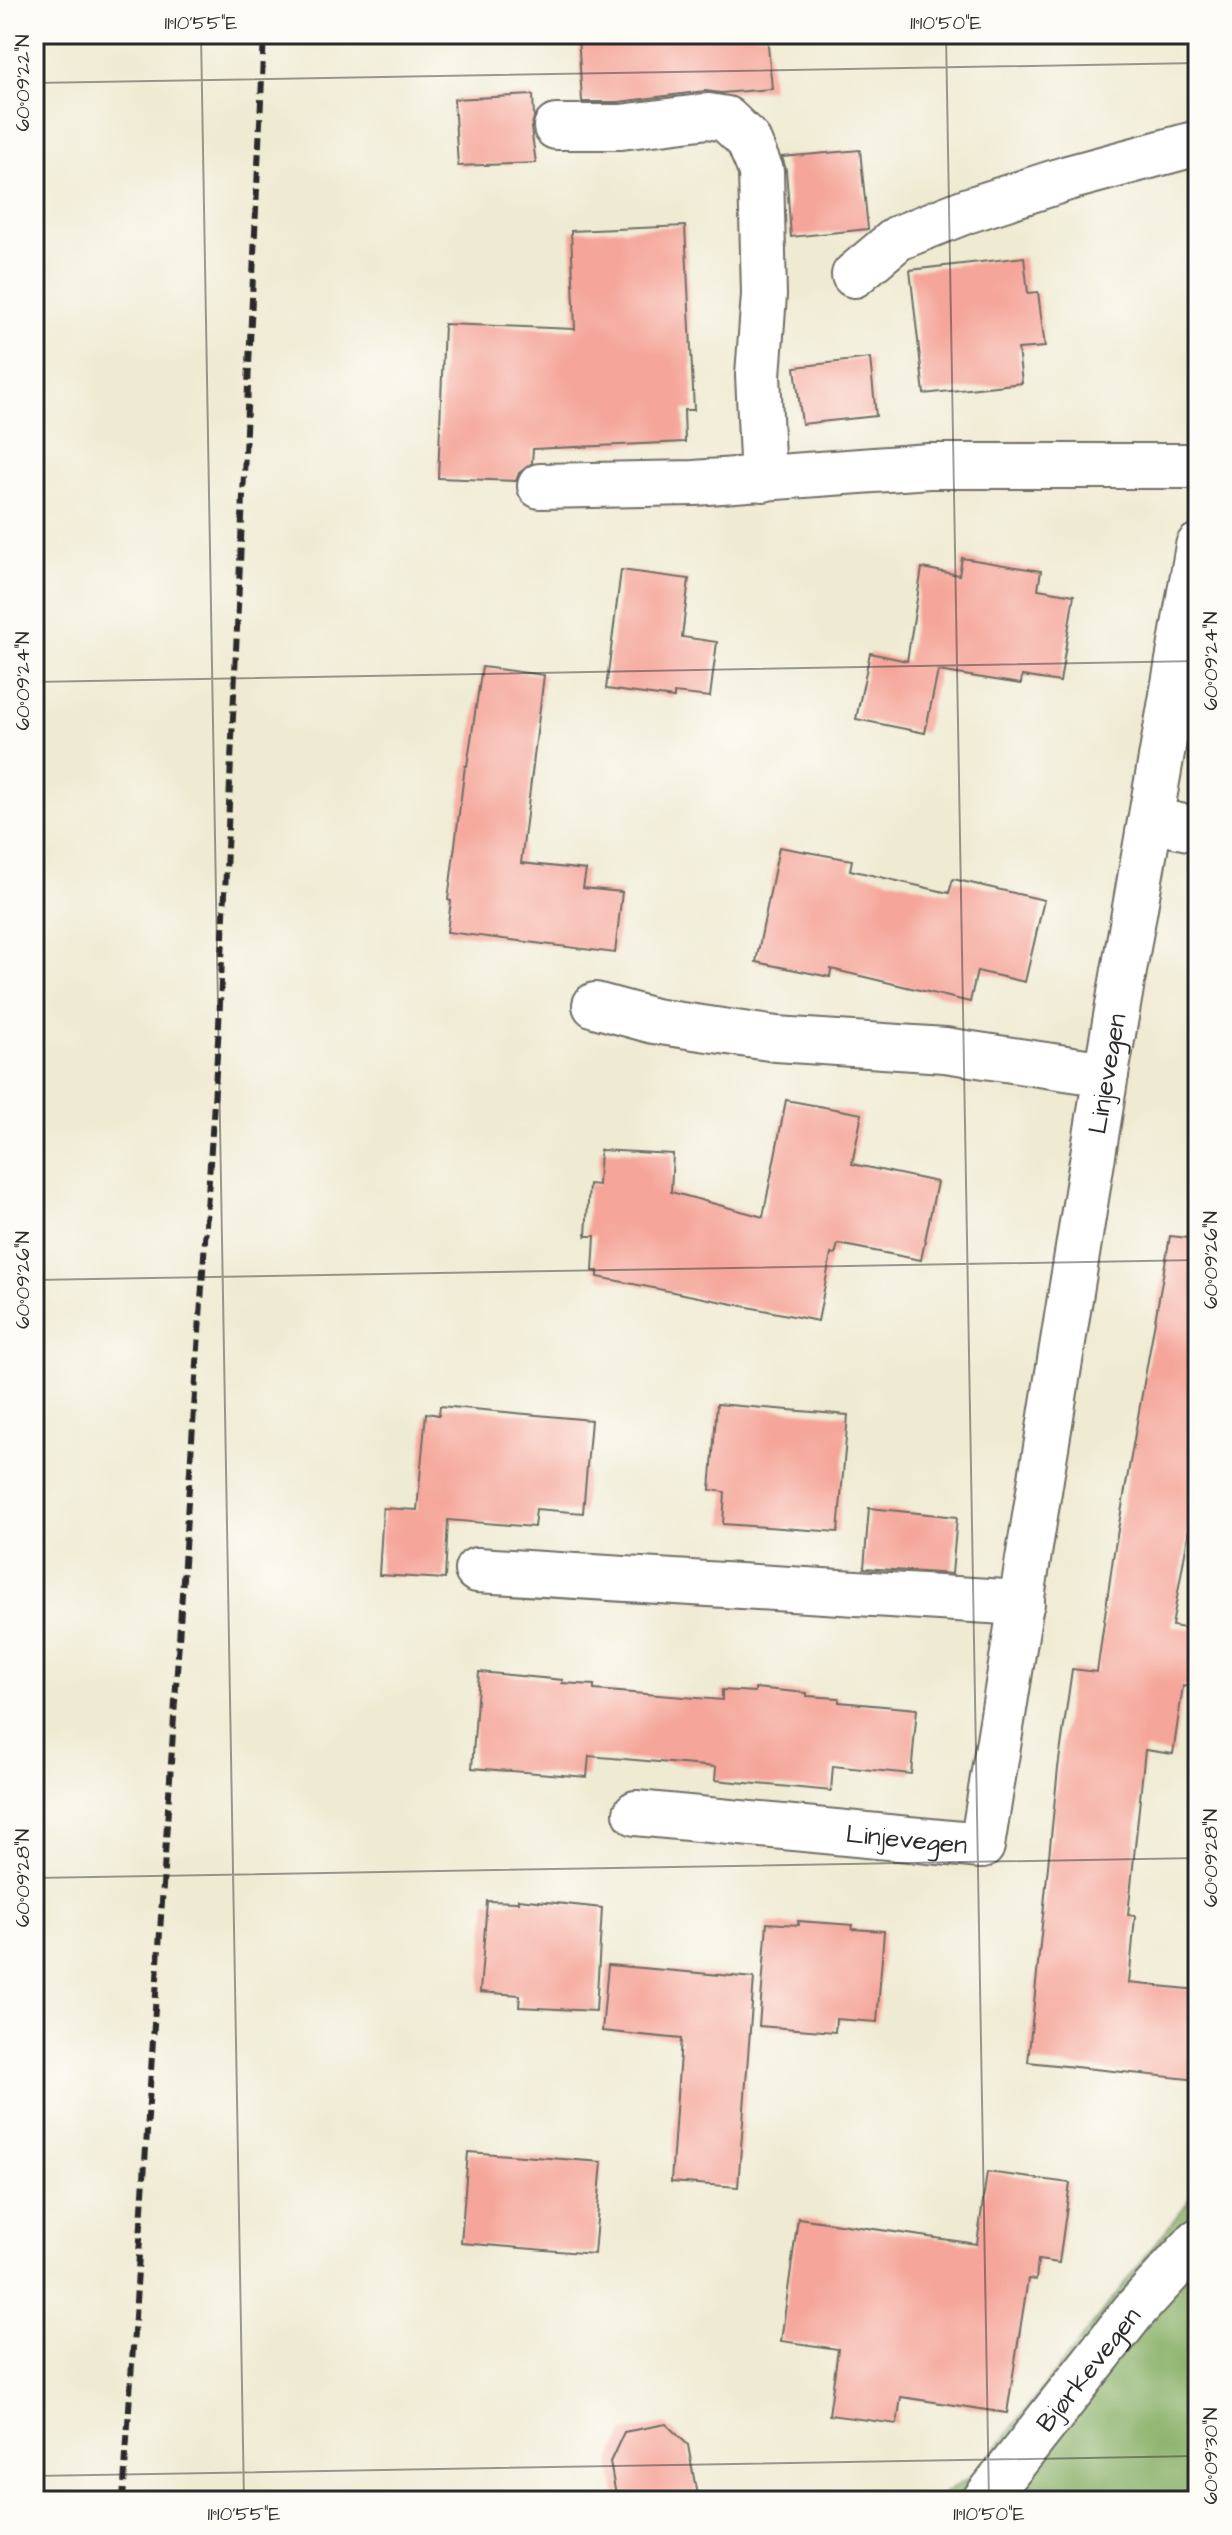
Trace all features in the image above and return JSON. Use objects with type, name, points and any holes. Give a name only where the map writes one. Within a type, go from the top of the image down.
[{"type":"street","points":[[556,127],[621,127],[708,116],[726,119],[748,140],[761,171],[764,295],[758,375],[763,479]]},
{"type":"street","points":[[854,275],[898,238],[966,211],[1068,178],[1198,143]]},
{"type":"street","points":[[540,486],[694,483],[929,466],[1198,466]]},
{"type":"street","name":"Linjevegen","points":[[636,1813],[982,1846],[1106,1074],[1151,820],[1183,724],[1198,546]]},
{"type":"street","points":[[1151,820],[1198,830]]},
{"type":"street","points":[[595,1005],[654,1021],[776,1039],[945,1050],[1106,1074]]},
{"type":"street","points":[[477,1570],[1022,1603]]},
{"type":"street","name":"Bjørkevegen","points":[[984,2501],[1133,2312],[1198,2241]]},
{"type":"green space","points":[[1198,2189],[1198,2501],[933,2501],[978,2472]]},
{"type":"building","points":[[578,34],[767,34],[772,89],[721,93],[705,91],[619,102],[582,102]]},
{"type":"building","points":[[533,95],[531,128],[536,163],[458,166],[454,99]]},
{"type":"building","points":[[860,150],[868,229],[791,237],[786,170],[782,157]]},
{"type":"building","points":[[685,226],[694,410],[684,410],[685,442],[533,449],[532,463],[519,473],[516,481],[438,478],[444,324],[575,329],[571,231]]},
{"type":"building","points":[[1024,257],[1028,293],[1038,292],[1045,347],[1018,349],[1022,383],[924,394],[910,270]]},
{"type":"building","points":[[870,358],[876,416],[802,424],[795,367]]},
{"type":"building","points":[[962,558],[1041,571],[1038,589],[1074,595],[1060,682],[1022,676],[1021,684],[938,671],[925,733],[856,719],[870,653],[907,661],[922,568],[959,575]]},
{"type":"building","points":[[621,570],[689,579],[682,637],[717,642],[710,697],[674,693],[674,698],[606,689]]},
{"type":"building","points":[[482,667],[544,675],[521,863],[586,870],[583,888],[622,892],[615,953],[447,932],[451,901],[448,900],[465,766]]},
{"type":"building","points":[[779,847],[852,860],[850,870],[949,893],[953,879],[1044,900],[1025,982],[977,971],[970,1002],[831,969],[830,977],[756,962]]},
{"type":"building","points":[[786,1100],[862,1114],[852,1164],[937,1182],[921,1260],[838,1244],[835,1255],[831,1254],[818,1321],[598,1277],[598,1271],[593,1271],[595,1236],[586,1236],[589,1184],[598,1185],[600,1150],[673,1154],[671,1192],[763,1217]]},
{"type":"building","points":[[1170,1236],[1198,1239],[1198,1479],[1172,1626],[1198,1630],[1198,1688],[1183,1686],[1173,1754],[1145,1750],[1128,1915],[1135,1916],[1129,1983],[1198,1990],[1198,2080],[1028,2062],[1058,1768],[1072,1669],[1097,1672],[1113,1558]]},
{"type":"building","points":[[717,1404],[848,1415],[838,1532],[723,1524],[725,1492],[710,1490]]},
{"type":"building","points":[[440,1406],[591,1420],[583,1513],[536,1509],[534,1527],[448,1520],[445,1579],[379,1575],[383,1508],[417,1510],[426,1413],[439,1415]]},
{"type":"building","points":[[869,1508],[957,1517],[952,1574],[864,1568]]},
{"type":"building","points":[[479,1672],[563,1680],[562,1683],[594,1685],[594,1690],[722,1700],[722,1690],[755,1692],[755,1688],[839,1698],[839,1702],[917,1709],[911,1774],[833,1766],[831,1791],[715,1780],[716,1767],[589,1756],[587,1777],[472,1768]]},
{"type":"building","points":[[518,1899],[602,1908],[596,2011],[519,2007],[520,1995],[480,1992],[487,1901],[518,1902]]},
{"type":"building","points":[[798,1921],[884,1931],[877,2022],[836,2019],[835,2032],[759,2026],[767,1923],[799,1925]]},
{"type":"building","points":[[608,1965],[754,1978],[738,2187],[671,2182],[681,2039],[602,2031]]},
{"type":"building","points":[[468,2152],[602,2162],[594,2254],[461,2243]]},
{"type":"building","points":[[987,2172],[1070,2183],[1059,2263],[1038,2260],[1036,2280],[1028,2279],[1007,2413],[901,2397],[897,2424],[829,2415],[838,2349],[781,2341],[798,2218],[977,2244]]},
{"type":"building","points":[[666,2424],[688,2445],[698,2501],[617,2501],[610,2462],[624,2432]]},
{"type":"railway","points":[[123,2501],[219,1025],[264,34]]}]
